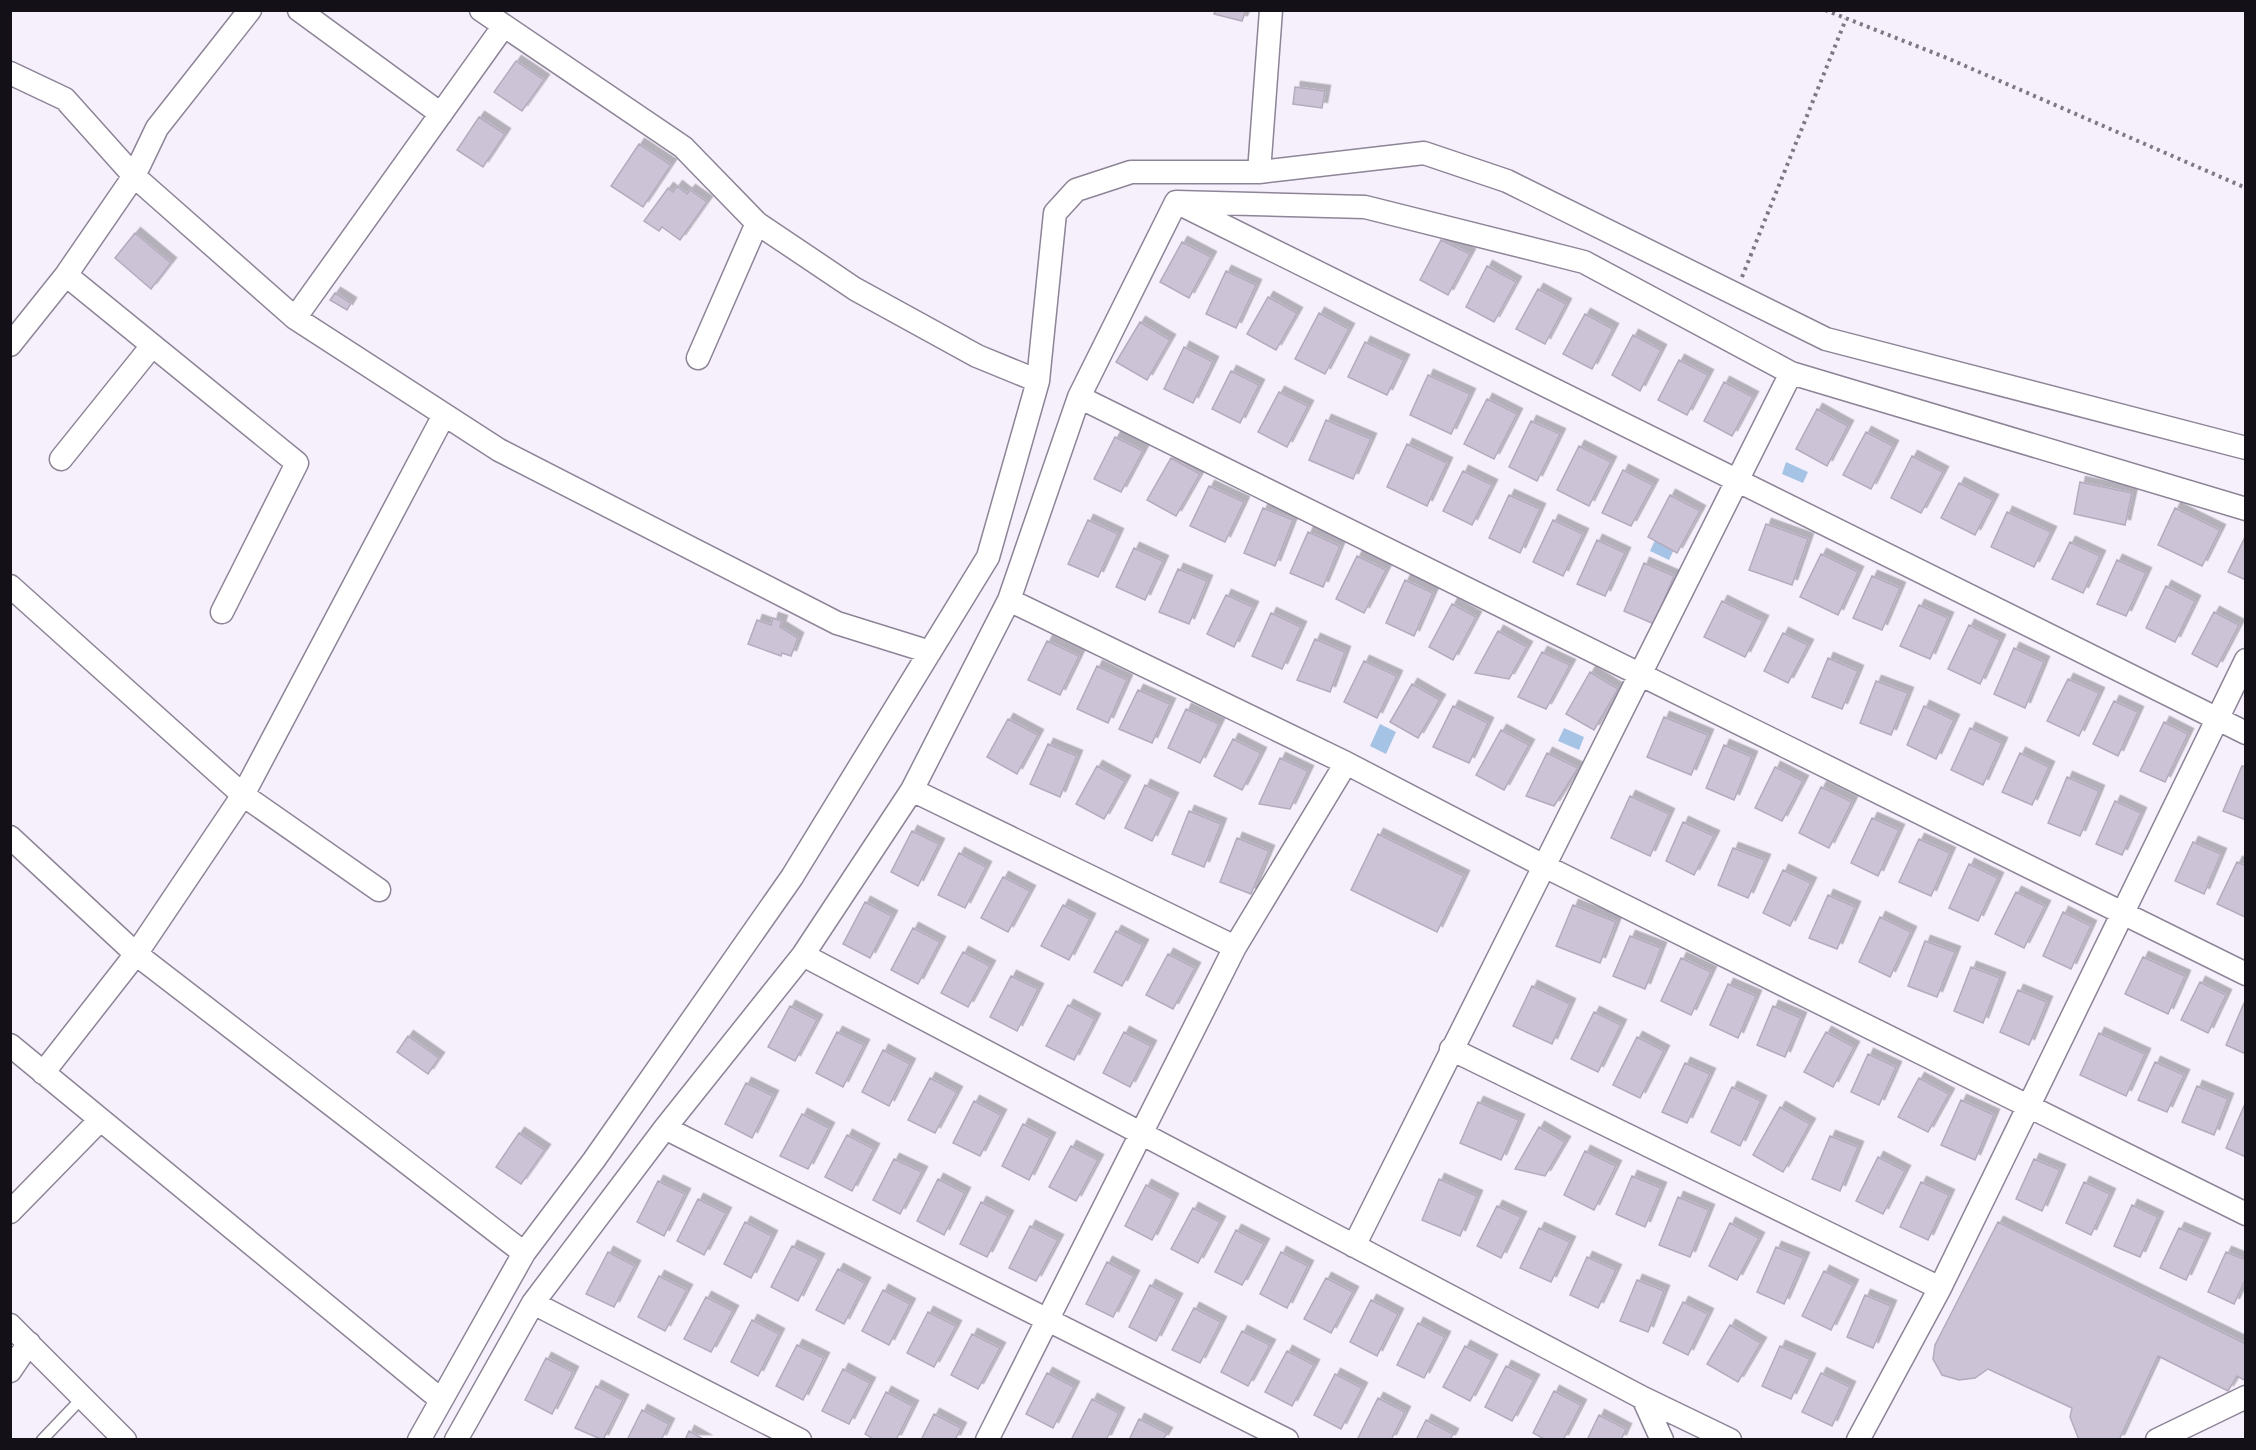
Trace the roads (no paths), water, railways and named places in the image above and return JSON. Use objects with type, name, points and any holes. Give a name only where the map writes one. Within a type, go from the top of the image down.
[{"type":"street","points":[[10,345],[66,275],[134,176],[157,128],[250,10]]},
{"type":"street","points":[[299,10],[441,114]]},
{"type":"street","points":[[481,10],[683,147],[757,223],[855,289],[977,356],[1038,381]]},
{"type":"street","points":[[1259,172],[1271,10]]},
{"type":"street","points":[[295,318],[503,27]]},
{"type":"street","points":[[10,73],[65,99],[134,176],[295,318],[499,450],[837,623],[930,652]]},
{"type":"street","points":[[419,1440],[524,1253],[594,1161],[792,877],[988,557],[1038,381],[1055,213],[1076,190],[1131,172],[1259,172],[1424,153],[1507,181],[1826,339],[2246,448]]},
{"type":"street","points":[[1176,202],[1365,207],[1584,262],[1791,373],[2246,509]]},
{"type":"street","points":[[456,1440],[533,1303],[665,1128],[803,955],[912,790],[1009,600],[1079,397],[1176,202]]},
{"type":"street","points":[[1176,202],[2246,733]]},
{"type":"street","points":[[698,358],[757,223]]},
{"type":"street","points":[[66,275],[151,347],[297,463],[222,612]]},
{"type":"street","points":[[61,459],[151,347]]},
{"type":"street","points":[[1354,1246],[1791,373]]},
{"type":"street","points":[[1079,397],[2246,974]]},
{"type":"street","points":[[43,1073],[136,954],[243,795],[444,415]]},
{"type":"street","points":[[10,586],[243,795],[379,891]]},
{"type":"street","points":[[1009,600],[1346,763],[1545,866],[2246,1214]]},
{"type":"street","points":[[1858,1440],[1940,1288],[2246,660]]},
{"type":"street","points":[[987,1440],[1235,947],[1346,763]]},
{"type":"street","points":[[912,790],[1235,947]]},
{"type":"street","points":[[10,837],[136,954],[524,1253]]},
{"type":"street","points":[[803,955],[1643,1398],[1730,1440]]},
{"type":"street","points":[[10,1045],[440,1400]]},
{"type":"street","points":[[1451,1049],[1940,1288]]},
{"type":"street","points":[[10,1212],[100,1120]]},
{"type":"street","points":[[665,1128],[1287,1440]]},
{"type":"street","points":[[533,1303],[800,1440]]},
{"type":"street","points":[[10,1324],[125,1440]]},
{"type":"street","points":[[10,1371],[29,1343]]},
{"type":"street","points":[[2157,1440],[2246,1397]]},
{"type":"street","points":[[1643,1398],[1662,1440]]},
{"type":"lane","points":[[42,1440],[83,1397]]},
{"type":"water","points":[[1786,462],[1808,472],[1803,483],[1782,474]]},
{"type":"water","points":[[1656,538],[1675,547],[1669,560],[1650,551]]},
{"type":"water","points":[[1380,724],[1396,732],[1386,754],[1370,746]]},
{"type":"water","points":[[1564,728],[1584,737],[1579,750],[1558,741]]}]
